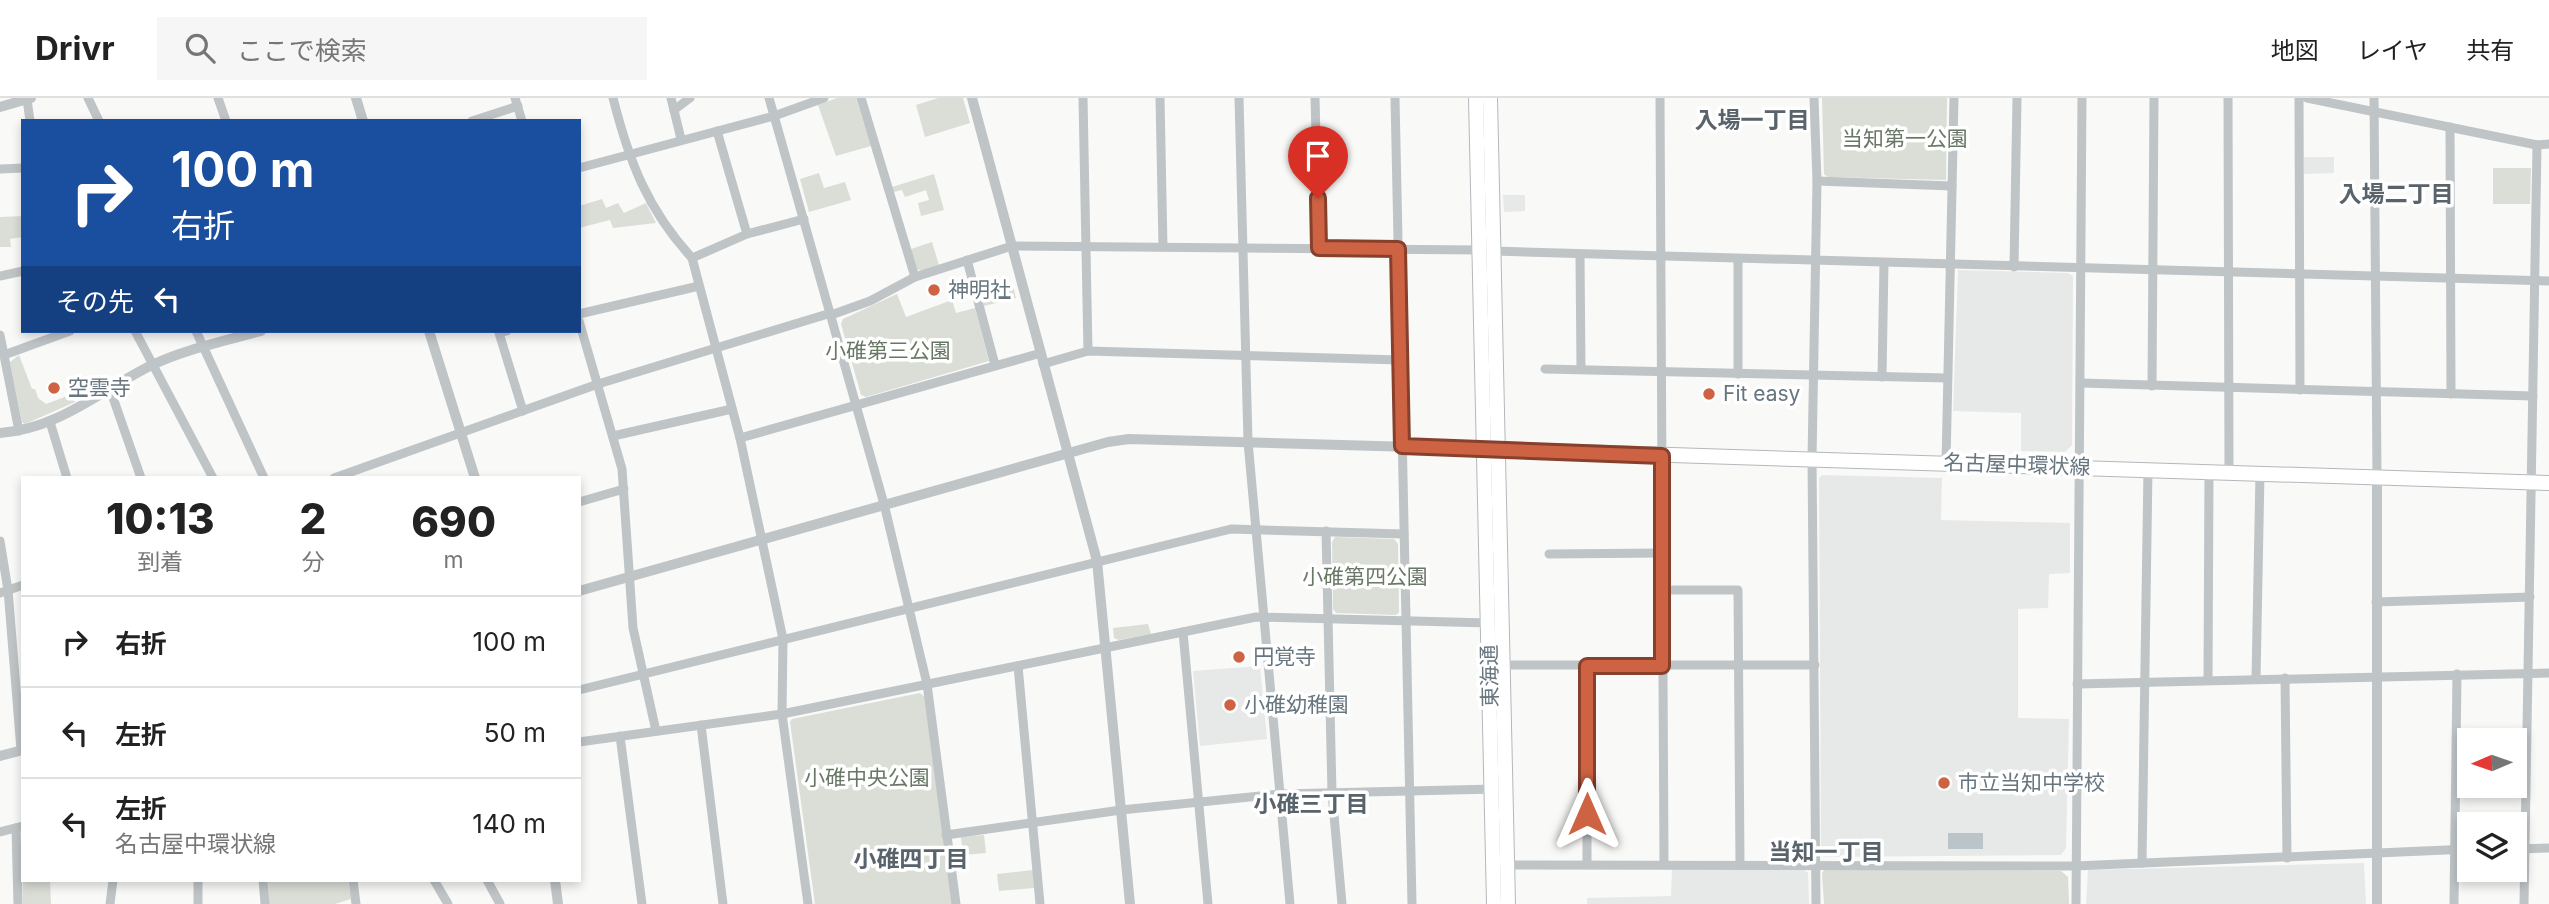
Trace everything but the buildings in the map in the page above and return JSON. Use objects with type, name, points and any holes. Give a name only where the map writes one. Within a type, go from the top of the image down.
[{"type":"main road","points":[[1476,98],[1486,251],[1491,449]]},
{"type":"main road","points":[[1486,251],[1490,98]]},
{"type":"main road","name":"名古屋中環状線","points":[[1491,449],[2549,483]]},
{"type":"main road","name":"東海通","points":[[1491,449],[1489,623],[1498,789],[1507,865],[1508,904]]},
{"type":"main road","name":"東海通","points":[[1491,449],[1502,665],[1494,904]]},
{"type":"street","points":[[89,98],[98,119]]},
{"type":"street","points":[[218,98],[225,119]]},
{"type":"street","points":[[356,98],[362,119]]},
{"type":"street","points":[[613,98],[627,153],[665,229],[692,258],[740,438],[783,639],[782,714],[808,904]]},
{"type":"street","points":[[671,98],[681,139]]},
{"type":"street","points":[[674,110],[690,98]]},
{"type":"street","points":[[769,98],[884,504],[909,606],[927,684],[956,904]]},
{"type":"street","points":[[581,167],[774,116],[824,98]]},
{"type":"street","points":[[861,98],[915,277]]},
{"type":"street","points":[[972,98],[1097,561],[1130,904]]},
{"type":"street","points":[[1083,98],[1088,351]]},
{"type":"street","points":[[1160,98],[1163,247]]},
{"type":"street","points":[[1239,98],[1248,442],[1290,904]]},
{"type":"street","points":[[1315,98],[1319,248]]},
{"type":"street","points":[[1395,98],[1412,904]]},
{"type":"street","points":[[1660,98],[1664,864]]},
{"type":"street","points":[[1814,98],[1817,181],[1812,459],[1816,904]]},
{"type":"street","points":[[1946,463],[1954,98]]},
{"type":"street","points":[[2014,267],[2017,98]]},
{"type":"street","points":[[2076,904],[2082,98]]},
{"type":"street","points":[[2152,386],[2154,98]]},
{"type":"street","points":[[2228,98],[2229,471]]},
{"type":"street","points":[[2299,98],[2300,390]]},
{"type":"street","points":[[2307,98],[2537,145],[2549,144]]},
{"type":"street","points":[[2374,98],[2377,904]]},
{"type":"street","points":[[0,107],[29,99],[30,119]]},
{"type":"street","points":[[477,119],[516,102],[521,119]]},
{"type":"street","points":[[2450,127],[2451,394]]},
{"type":"street","points":[[717,131],[747,234]]},
{"type":"street","points":[[2522,812],[2528,674],[2537,145]]},
{"type":"street","points":[[0,169],[21,168]]},
{"type":"street","points":[[1817,181],[1952,186]]},
{"type":"street","points":[[692,258],[747,234],[804,219]]},
{"type":"street","points":[[340,476],[598,384],[870,301],[915,277],[1012,246],[1486,251],[2549,281]]},
{"type":"street","points":[[1580,254],[1581,369]]},
{"type":"street","points":[[1738,259],[1738,374]]},
{"type":"street","points":[[967,260],[995,365]]},
{"type":"street","points":[[1882,377],[1884,263]]},
{"type":"street","points":[[0,276],[21,271]]},
{"type":"street","points":[[581,314],[699,286]]},
{"type":"street","points":[[581,328],[622,469],[633,628],[656,731]]},
{"type":"street","points":[[4,355],[64,333]]},
{"type":"street","points":[[136,333],[212,476]]},
{"type":"street","points":[[198,333],[263,476]]},
{"type":"street","points":[[0,433],[19,431],[50,422],[153,365],[254,333]]},
{"type":"street","points":[[430,333],[474,476]]},
{"type":"street","points":[[499,333],[523,411]]},
{"type":"street","points":[[0,335],[19,431]]},
{"type":"street","points":[[740,438],[995,365],[1088,351],[1400,360]]},
{"type":"street","points":[[1545,369],[1947,378]]},
{"type":"street","points":[[2081,383],[2533,397]]},
{"type":"street","points":[[110,389],[140,476]]},
{"type":"street","points":[[613,436],[732,410]]},
{"type":"street","points":[[50,422],[66,476]]},
{"type":"street","points":[[581,590],[1067,452],[1129,439],[1491,449]]},
{"type":"street","points":[[2142,863],[2148,469]]},
{"type":"street","points":[[2208,680],[2209,471]]},
{"type":"street","points":[[2256,679],[2260,473]]},
{"type":"street","points":[[581,501],[624,489]]},
{"type":"street","points":[[581,689],[909,606],[1231,529],[1404,534]]},
{"type":"street","points":[[1326,531],[1332,793],[1342,904]]},
{"type":"street","points":[[0,541],[4,591],[18,662],[21,728]]},
{"type":"street","points":[[1549,554],[1662,553]]},
{"type":"street","points":[[4,591],[21,586]]},
{"type":"street","points":[[1662,590],[1738,590],[1740,864]]},
{"type":"street","points":[[2376,602],[2529,597]]},
{"type":"street","points":[[581,742],[782,714],[1264,617],[1489,623]]},
{"type":"street","points":[[1183,632],[1208,904]]},
{"type":"street","points":[[1502,665],[1815,665]]},
{"type":"street","points":[[1018,666],[1040,904]]},
{"type":"street","points":[[1587,666],[1587,864]]},
{"type":"street","points":[[2077,684],[2549,673]]},
{"type":"street","points":[[2454,904],[2457,674]]},
{"type":"street","points":[[2285,678],[2287,858]]},
{"type":"street","points":[[701,725],[723,904]]},
{"type":"street","points":[[620,736],[642,904]]},
{"type":"street","points":[[0,756],[21,750]]},
{"type":"street","points":[[946,835],[1121,810],[1280,794],[1498,789]]},
{"type":"street","points":[[0,832],[19,827],[18,904]]},
{"type":"street","points":[[2527,849],[2549,848]]},
{"type":"street","points":[[1507,865],[2075,866],[2455,850]]},
{"type":"street","points":[[110,904],[113,882]]},
{"type":"street","points":[[198,882],[198,904]]},
{"type":"street","points":[[263,882],[265,904]]},
{"type":"street","points":[[353,882],[356,904]]},
{"type":"street","points":[[436,882],[448,904]]},
{"type":"street","points":[[488,882],[500,904]]},
{"type":"street","points":[[555,882],[558,904]]},
{"type":"street","points":[[2523,882],[2525,904]]},
{"type":"shaded area","points":[[2304,157],[2334,157],[2334,173],[2304,174]]},
{"type":"shaded area","points":[[1503,195],[1525,195],[1525,211],[1504,212]]},
{"type":"shaded area","points":[[1958,270],[2068,273],[2073,276],[2072,445],[2065,452],[2021,451],[2021,413],[1953,411]]},
{"type":"shaded area","points":[[1822,475],[1942,478],[1941,520],[2070,523],[2070,573],[2049,574],[2048,608],[2018,609],[2018,718],[2069,719],[2066,848],[2061,855],[1824,857],[1821,853],[1819,478]]},
{"type":"shaded area","name":"小碓幼稚園","points":[[1260,666],[1267,739],[1200,746],[1193,671]]},
{"type":"shaded area","points":[[1948,833],[1983,833],[1983,849],[1948,849]]},
{"type":"shaded area","points":[[2364,863],[2366,904],[2086,904],[2088,870]]},
{"type":"shaded area","points":[[1672,869],[1803,869],[1808,873],[1809,904],[1587,904],[1587,898],[1671,896]]},
{"type":"green space","points":[[837,98],[856,98],[871,146],[836,156],[818,105]]},
{"type":"green space","points":[[938,98],[963,98],[970,123],[925,137],[916,105]]},
{"type":"green space","name":"当知第一公園","points":[[1822,98],[1947,98],[1946,180],[1828,177],[1824,174]]},
{"type":"green space","points":[[2493,168],[2531,168],[2530,204],[2493,204]]},
{"type":"green space","points":[[819,173],[824,188],[845,182],[851,200],[809,212],[800,179]]},
{"type":"green space","points":[[934,174],[944,210],[921,216],[918,203],[929,200],[926,190],[905,197],[902,190],[894,192],[892,187]]},
{"type":"green space","points":[[602,199],[606,208],[618,203],[624,213],[646,203],[656,223],[613,228],[610,220],[581,227],[581,205]]},
{"type":"green space","points":[[21,216],[21,237],[10,239],[11,247],[0,247],[0,217]]},
{"type":"green space","points":[[932,242],[939,265],[921,271],[917,269],[911,249]]},
{"type":"green space","points":[[1013,286],[1016,298],[984,306],[981,294]]},
{"type":"green space","name":"小碓第三公園","points":[[897,294],[906,317],[952,300],[956,313],[975,308],[989,361],[866,397],[861,395],[841,324],[843,319]]},
{"type":"green space","points":[[19,355],[38,398],[46,404],[70,395],[75,402],[25,424],[22,422],[10,362]]},
{"type":"green space","name":"小碓第四公園","points":[[1335,537],[1394,539],[1398,544],[1399,612],[1396,615],[1336,613],[1333,609],[1332,542]]},
{"type":"green space","points":[[1148,624],[1151,634],[1119,640],[1114,638],[1113,628]]},
{"type":"green space","name":"小碓中央公園","points":[[920,693],[925,697],[952,904],[815,904],[790,722],[792,719]]},
{"type":"green space","points":[[984,835],[986,853],[963,855],[961,837]]},
{"type":"green space","points":[[1825,869],[2061,871],[2068,877],[2069,904],[1824,904],[1822,873]]},
{"type":"green space","points":[[1033,870],[1034,888],[999,891],[997,874]]},
{"type":"green space","points":[[22,882],[50,882],[51,904],[23,904]]},
{"type":"green space","points":[[268,882],[348,882],[351,899],[335,904],[269,904]]},
{"type":"place","name":"神明社","points":[[934,290]]},
{"type":"place","name":"空雲寺","points":[[54,388]]},
{"type":"place","name":"Fit easy","points":[[1709,394]]},
{"type":"place","name":"円覚寺","points":[[1239,657]]},
{"type":"place","name":"小碓幼稚園","points":[[1230,705]]},
{"type":"place","name":"市立当知中学校","points":[[1944,783]]},
{"type":"district","name":"入場一丁目","points":[[1752,120]]},
{"type":"district","name":"入場二丁目","points":[[2396,194]]},
{"type":"district","name":"小碓三丁目","points":[[1311,804]]},
{"type":"district","name":"当知一丁目","points":[[1826,852]]},
{"type":"district","name":"小碓四丁目","points":[[911,859]]},
{"type":"route","points":[[1318,198],[1319,248],[1398,249],[1402,446],[1662,456],[1662,666],[1587,666],[1587,814]]}]
